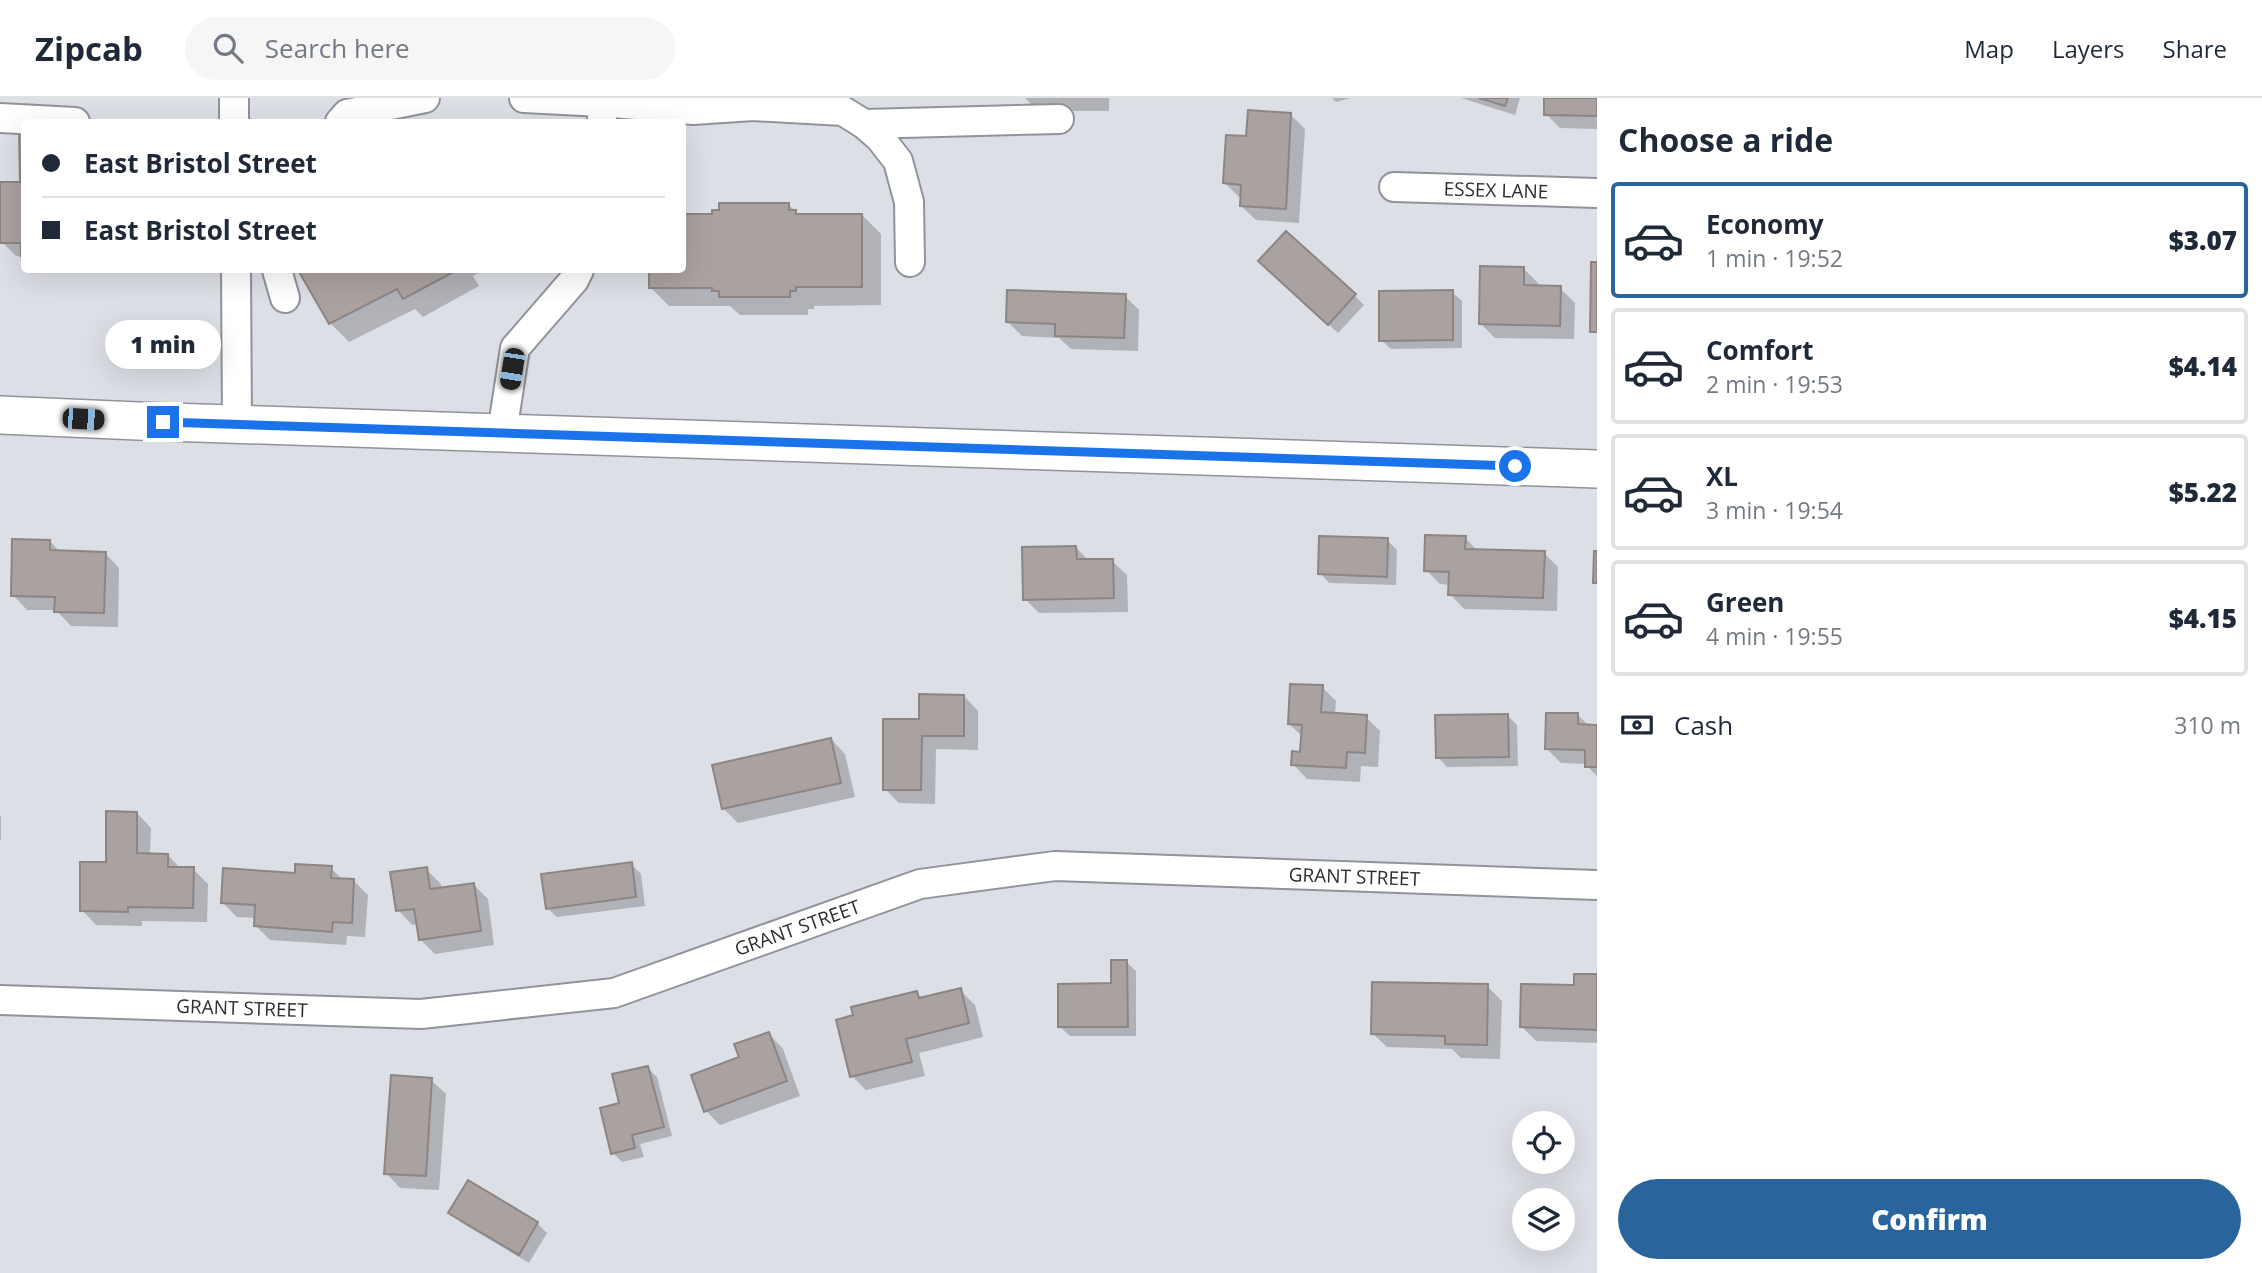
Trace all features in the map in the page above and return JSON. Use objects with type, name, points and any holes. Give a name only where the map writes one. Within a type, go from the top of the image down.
[{"type":"main road","points":[[0,415],[1597,469]]},
{"type":"street","points":[[234,98],[234,119]]},
{"type":"street","points":[[343,119],[347,114],[425,98]]},
{"type":"street","points":[[524,98],[602,112],[693,110],[753,102],[843,111],[880,138],[898,162],[909,202],[910,262]]},
{"type":"street","points":[[0,118],[21,119]]},
{"type":"street","points":[[864,124],[1059,119]]},
{"type":"street","name":"ESSEX LANE","points":[[1394,187],[1597,193]]},
{"type":"street","points":[[236,273],[237,424]]},
{"type":"street","points":[[278,273],[285,298]]},
{"type":"street","points":[[502,433],[515,348],[578,273]]},
{"type":"street","name":"GRANT STREET","points":[[0,1000],[421,1014],[614,993],[920,884],[1055,866],[1597,885]]},
{"type":"building","points":[[1479,98],[1508,98],[1505,106]]},
{"type":"building","points":[[1544,98],[1597,98],[1597,116],[1544,115]]},
{"type":"building","points":[[1248,110],[1291,113],[1286,209],[1240,206],[1241,185],[1223,183],[1226,135],[1246,136]]},
{"type":"building","points":[[21,127],[21,243],[0,243],[0,182],[20,182]]},
{"type":"building","points":[[719,203],[789,203],[789,210],[796,210],[796,214],[862,214],[862,287],[796,287],[796,291],[790,291],[790,297],[719,297],[719,291],[712,291],[712,288],[649,288],[649,273],[686,273],[686,214],[712,214],[712,210],[719,210]]},
{"type":"building","points":[[1286,231],[1356,294],[1328,325],[1258,261]]},
{"type":"building","points":[[1591,262],[1597,262],[1597,332],[1590,332]]},
{"type":"building","points":[[1480,266],[1524,267],[1524,285],[1561,286],[1560,326],[1479,324]]},
{"type":"building","points":[[300,273],[451,273],[403,299],[397,289],[329,324]]},
{"type":"building","points":[[1007,290],[1126,294],[1124,338],[1055,336],[1055,324],[1006,322]]},
{"type":"building","points":[[1453,290],[1453,340],[1379,341],[1379,291]]},
{"type":"building","points":[[1425,535],[1466,536],[1465,549],[1545,551],[1543,598],[1448,595],[1449,572],[1424,571]]},
{"type":"building","points":[[1319,536],[1388,538],[1387,577],[1318,574]]},
{"type":"building","points":[[12,539],[50,540],[50,550],[106,552],[104,613],[54,612],[55,597],[11,596]]},
{"type":"building","points":[[1076,546],[1077,559],[1113,559],[1114,598],[1023,600],[1022,547]]},
{"type":"building","points":[[1594,551],[1597,551],[1597,583],[1593,583]]},
{"type":"building","points":[[1290,684],[1323,685],[1321,712],[1367,715],[1365,753],[1347,752],[1346,768],[1291,765],[1292,751],[1300,752],[1302,725],[1288,724]]},
{"type":"building","points":[[919,694],[964,695],[964,736],[922,736],[921,790],[883,790],[883,719],[919,719]]},
{"type":"building","points":[[1546,713],[1578,713],[1578,724],[1597,725],[1597,767],[1585,767],[1585,750],[1545,749]]},
{"type":"building","points":[[1508,714],[1509,757],[1436,758],[1435,715]]},
{"type":"building","points":[[831,738],[841,783],[722,809],[712,765]]},
{"type":"building","points":[[106,811],[137,812],[137,853],[168,854],[168,867],[194,867],[193,908],[128,907],[128,912],[80,911],[80,862],[106,862]]},
{"type":"building","points":[[632,862],[636,897],[546,909],[541,874]]},
{"type":"building","points":[[295,864],[332,866],[331,878],[354,879],[352,923],[333,922],[332,932],[254,926],[255,905],[221,903],[223,868],[295,873]]},
{"type":"building","points":[[427,867],[430,889],[474,883],[481,931],[419,940],[414,909],[396,911],[390,872]]},
{"type":"building","points":[[1111,960],[1127,960],[1128,1027],[1058,1027],[1058,984],[1111,983]]},
{"type":"building","points":[[1574,974],[1597,974],[1597,1030],[1520,1027],[1521,984],[1574,985]]},
{"type":"building","points":[[1372,982],[1488,984],[1487,1045],[1445,1044],[1445,1036],[1371,1034]]},
{"type":"building","points":[[961,988],[969,1023],[906,1039],[912,1062],[850,1077],[836,1020],[853,1015],[851,1007],[917,991],[919,998]]},
{"type":"building","points":[[769,1032],[787,1081],[704,1112],[691,1075],[739,1057],[734,1044]]},
{"type":"building","points":[[648,1066],[664,1127],[632,1135],[635,1148],[611,1154],[600,1108],[619,1103],[612,1074]]},
{"type":"building","points":[[391,1075],[432,1078],[426,1176],[384,1174]]},
{"type":"building","points":[[468,1180],[538,1222],[519,1255],[448,1213]]},
{"type":"route","points":[[163,422],[1515,466]]}]
